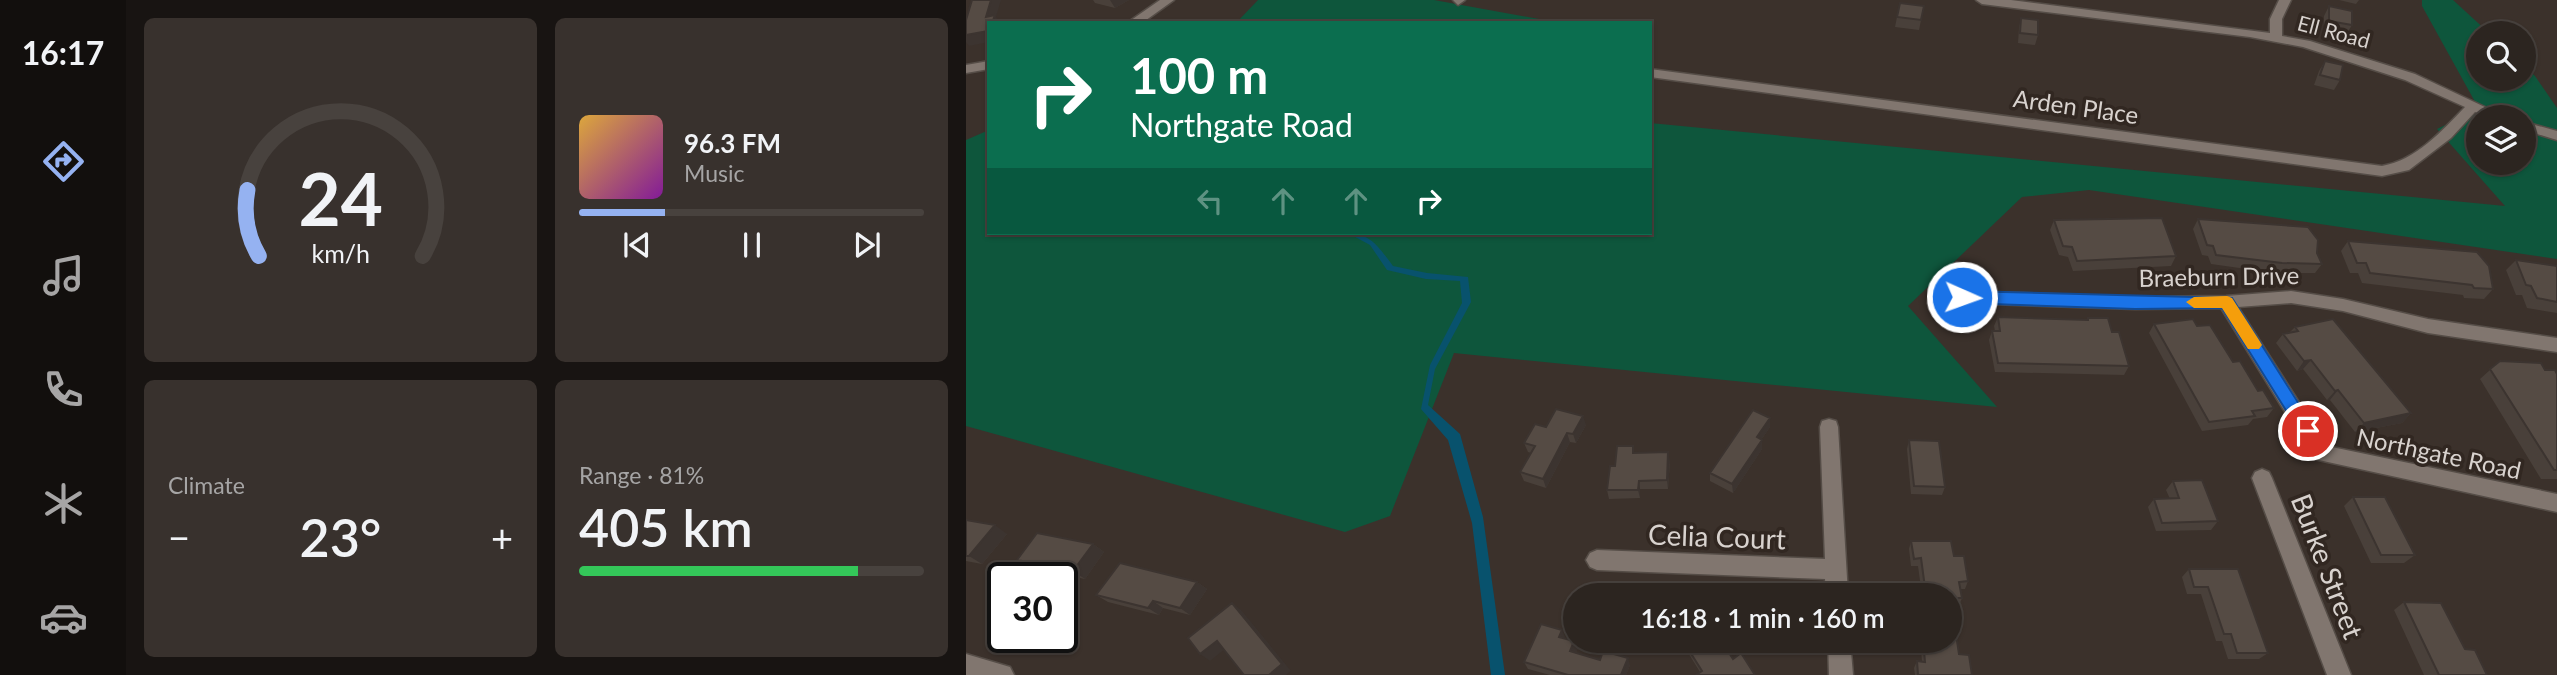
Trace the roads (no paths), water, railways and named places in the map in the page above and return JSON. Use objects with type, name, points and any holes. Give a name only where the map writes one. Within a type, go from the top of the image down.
[{"type":"street","points":[[1136,21],[1168,0]]},
{"type":"street","name":"Ell Road","points":[[1982,0],[2276,38],[2375,64],[2431,85],[2471,105]]},
{"type":"street","points":[[2276,38],[2276,19],[2286,0]]},
{"type":"street","points":[[966,69],[987,65]]},
{"type":"street","name":"Arden Place","points":[[1652,73],[2382,171],[2404,167],[2446,135],[2466,114]]},
{"type":"street","points":[[2536,130],[2557,136]]},
{"type":"street","name":"Braeburn Drive","points":[[1962,297],[2135,303],[2312,299],[2428,326],[2557,345]]},
{"type":"street","name":"Northgate Road","points":[[2227,302],[2321,453],[2557,503]]},
{"type":"street","points":[[1829,427],[1837,583]]},
{"type":"street","name":"Burke Street","points":[[2262,478],[2339,675]]},
{"type":"street","name":"Celia Court","points":[[1597,560],[1836,569]]},
{"type":"street","points":[[1840,653],[1841,675]]},
{"type":"street","points":[[966,665],[1002,675]]},
{"type":"water","points":[[1352,235],[1369,239],[1393,266],[1468,277],[1471,302],[1435,369],[1428,405],[1460,434],[1483,517],[1505,675],[1491,675],[1472,523],[1448,440],[1421,409],[1430,365],[1462,303],[1460,281],[1426,279],[1387,270],[1370,245]]}]
